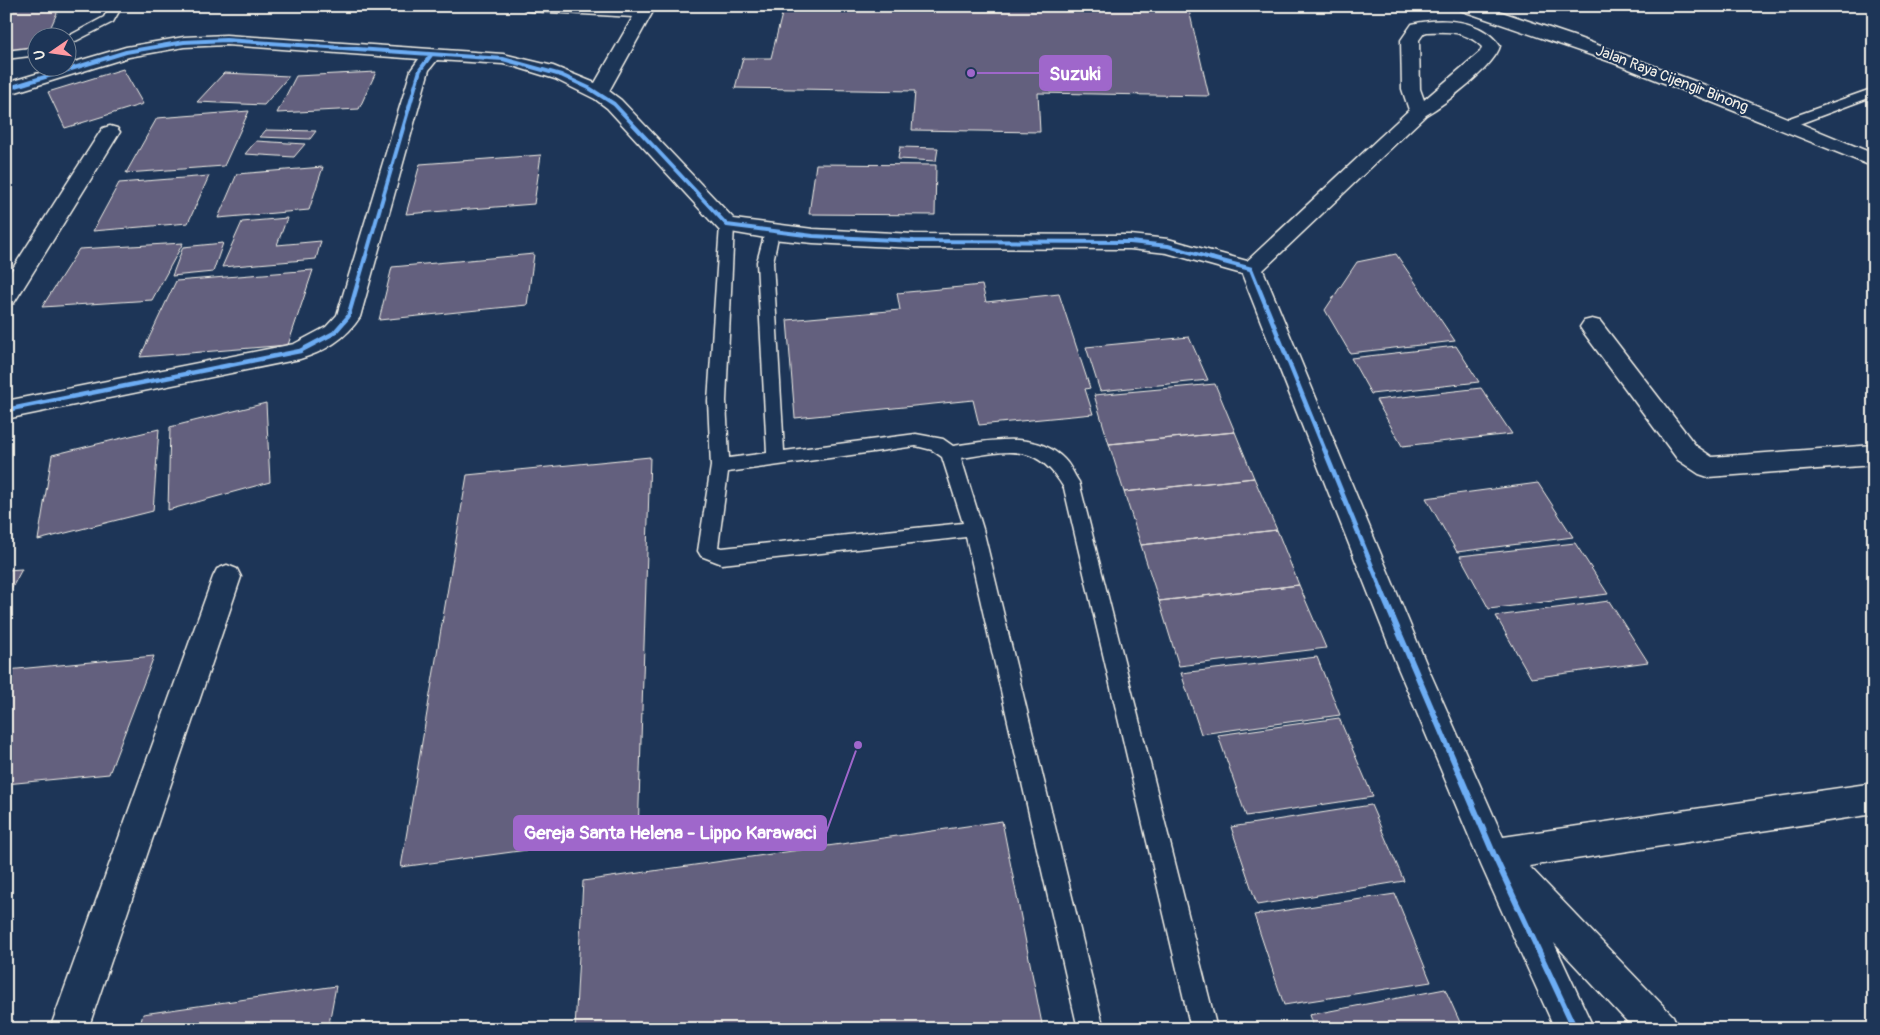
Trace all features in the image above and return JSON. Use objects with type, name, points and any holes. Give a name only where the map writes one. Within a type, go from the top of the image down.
[{"type":"street","points":[[531,6],[646,10],[599,92]]},
{"type":"street","name":"Jalan Raya Cijengir Binong","points":[[1466,6],[1539,29],[1649,69],[1874,161]]},
{"type":"street","points":[[1251,269],[1419,110],[1438,100],[1490,54],[1491,46],[1486,39],[1469,30],[1442,25],[1418,28],[1410,40],[1411,89],[1419,110]]},
{"type":"street","points":[[6,89],[126,52],[184,42],[226,40],[503,59],[535,66],[599,92],[614,104],[727,224],[772,232],[914,241],[1130,242],[1168,246],[1251,269]]},
{"type":"street","points":[[6,410],[300,351],[334,333],[348,316],[420,70],[432,55]]},
{"type":"street","points":[[6,298],[110,132]]},
{"type":"street","points":[[1251,269],[1413,668],[1494,855],[1575,1029]]},
{"type":"street","points":[[1592,326],[1687,453],[1708,467],[1874,455]]},
{"type":"street","points":[[68,1029],[227,577]]},
{"type":"street","points":[[1494,855],[1874,798]]},
{"type":"street","points":[[1494,855],[1660,1029]]},
{"type":"lane","points":[[78,36],[109,19],[116,6]]},
{"type":"lane","points":[[6,55],[28,52]]},
{"type":"lane","points":[[1786,124],[1874,92]]},
{"type":"lane","points":[[727,224],[717,401],[720,466],[708,551],[714,555],[722,556],[974,529]]},
{"type":"lane","points":[[772,232],[765,262],[776,459]]},
{"type":"lane","points":[[720,466],[916,440],[937,444],[950,453],[974,529],[1091,1029]]},
{"type":"lane","points":[[950,453],[1008,446],[1040,450],[1058,464],[1073,487],[1204,1029]]},
{"type":"building","points":[[6,6],[60,6],[50,28],[28,28],[28,48],[6,51]]},
{"type":"building","points":[[784,6],[1188,6],[1209,96],[1038,93],[1040,132],[912,130],[915,91],[735,88],[743,58],[771,58]]},
{"type":"building","points":[[123,69],[143,104],[65,128],[48,92]]},
{"type":"building","points":[[376,72],[359,109],[277,113],[296,76]]},
{"type":"building","points":[[224,73],[289,76],[264,105],[197,102]]},
{"type":"building","points":[[249,111],[224,166],[126,173],[157,118]]},
{"type":"building","points":[[266,130],[316,131],[310,139],[260,137]]},
{"type":"building","points":[[256,141],[305,144],[294,157],[245,154]]},
{"type":"building","points":[[900,147],[938,148],[936,161],[898,159]]},
{"type":"building","points":[[541,155],[534,204],[406,214],[420,164]]},
{"type":"building","points":[[816,164],[936,165],[935,215],[809,214]]},
{"type":"building","points":[[323,167],[309,210],[218,218],[237,174]]},
{"type":"building","points":[[209,176],[188,223],[93,231],[119,183]]},
{"type":"building","points":[[287,218],[277,245],[321,241],[316,259],[222,267],[242,222]]},
{"type":"building","points":[[183,243],[152,300],[42,307],[79,249]]},
{"type":"building","points":[[223,243],[213,272],[172,276],[183,247]]},
{"type":"building","points":[[534,254],[527,305],[379,320],[392,267]]},
{"type":"building","points":[[1396,254],[1455,341],[1350,353],[1325,310],[1357,262]]},
{"type":"building","points":[[313,270],[288,345],[140,357],[176,281]]},
{"type":"building","points":[[982,285],[986,302],[1059,294],[1090,388],[1085,389],[1093,414],[979,425],[973,400],[795,418],[787,320],[900,310],[897,293]]},
{"type":"building","points":[[1189,337],[1208,380],[1100,391],[1086,347]]},
{"type":"building","points":[[1456,346],[1479,382],[1371,394],[1351,358]]},
{"type":"building","points":[[1215,384],[1235,432],[1109,444],[1094,395]]},
{"type":"building","points":[[1481,388],[1512,434],[1402,446],[1376,400]]},
{"type":"building","points":[[266,403],[270,482],[168,510],[170,427]]},
{"type":"building","points":[[159,429],[153,511],[38,540],[52,455]]},
{"type":"building","points":[[1235,432],[1254,478],[1124,492],[1109,444]]},
{"type":"building","points":[[650,457],[638,835],[401,867],[467,475]]},
{"type":"building","points":[[1254,478],[1277,530],[1141,545],[1124,492]]},
{"type":"building","points":[[1538,483],[1573,537],[1457,552],[1426,498]]},
{"type":"building","points":[[1277,530],[1299,585],[1159,601],[1141,545]]},
{"type":"building","points":[[1575,543],[1608,594],[1489,609],[1460,556]]},
{"type":"building","points":[[22,569],[6,599],[6,570]]},
{"type":"building","points":[[1299,585],[1326,648],[1179,666],[1159,601]]},
{"type":"building","points":[[1609,601],[1648,662],[1531,678],[1496,616]]},
{"type":"building","points":[[154,656],[109,774],[6,784],[7,670]]},
{"type":"building","points":[[1317,657],[1340,715],[1201,734],[1181,673]]},
{"type":"building","points":[[1339,718],[1373,797],[1246,816],[1218,735]]},
{"type":"building","points":[[1371,805],[1404,881],[1257,905],[1231,827]]},
{"type":"building","points":[[1002,821],[1043,1029],[575,1029],[583,881]]},
{"type":"building","points":[[1395,894],[1431,982],[1284,1005],[1254,915]]},
{"type":"building","points":[[336,986],[328,1029],[139,1029],[143,1014]]},
{"type":"building","points":[[1445,989],[1463,1029],[1314,1029],[1309,1015]]},
{"type":"cycle path","points":[[6,89],[126,52],[184,42],[226,40],[503,59],[561,75],[602,95],[614,104],[727,225],[813,236],[914,241],[1130,242],[1168,246],[1251,269],[1413,668],[1494,855],[1575,1029]]},
{"type":"cycle path","points":[[6,410],[300,351],[334,333],[348,317],[420,70],[431,55]]},
{"type":"place","name":"Suzuki","points":[[971,73]]},
{"type":"place","name":"Gereja Santa Helena - Lippo Karawaci","points":[[858,745]]}]
